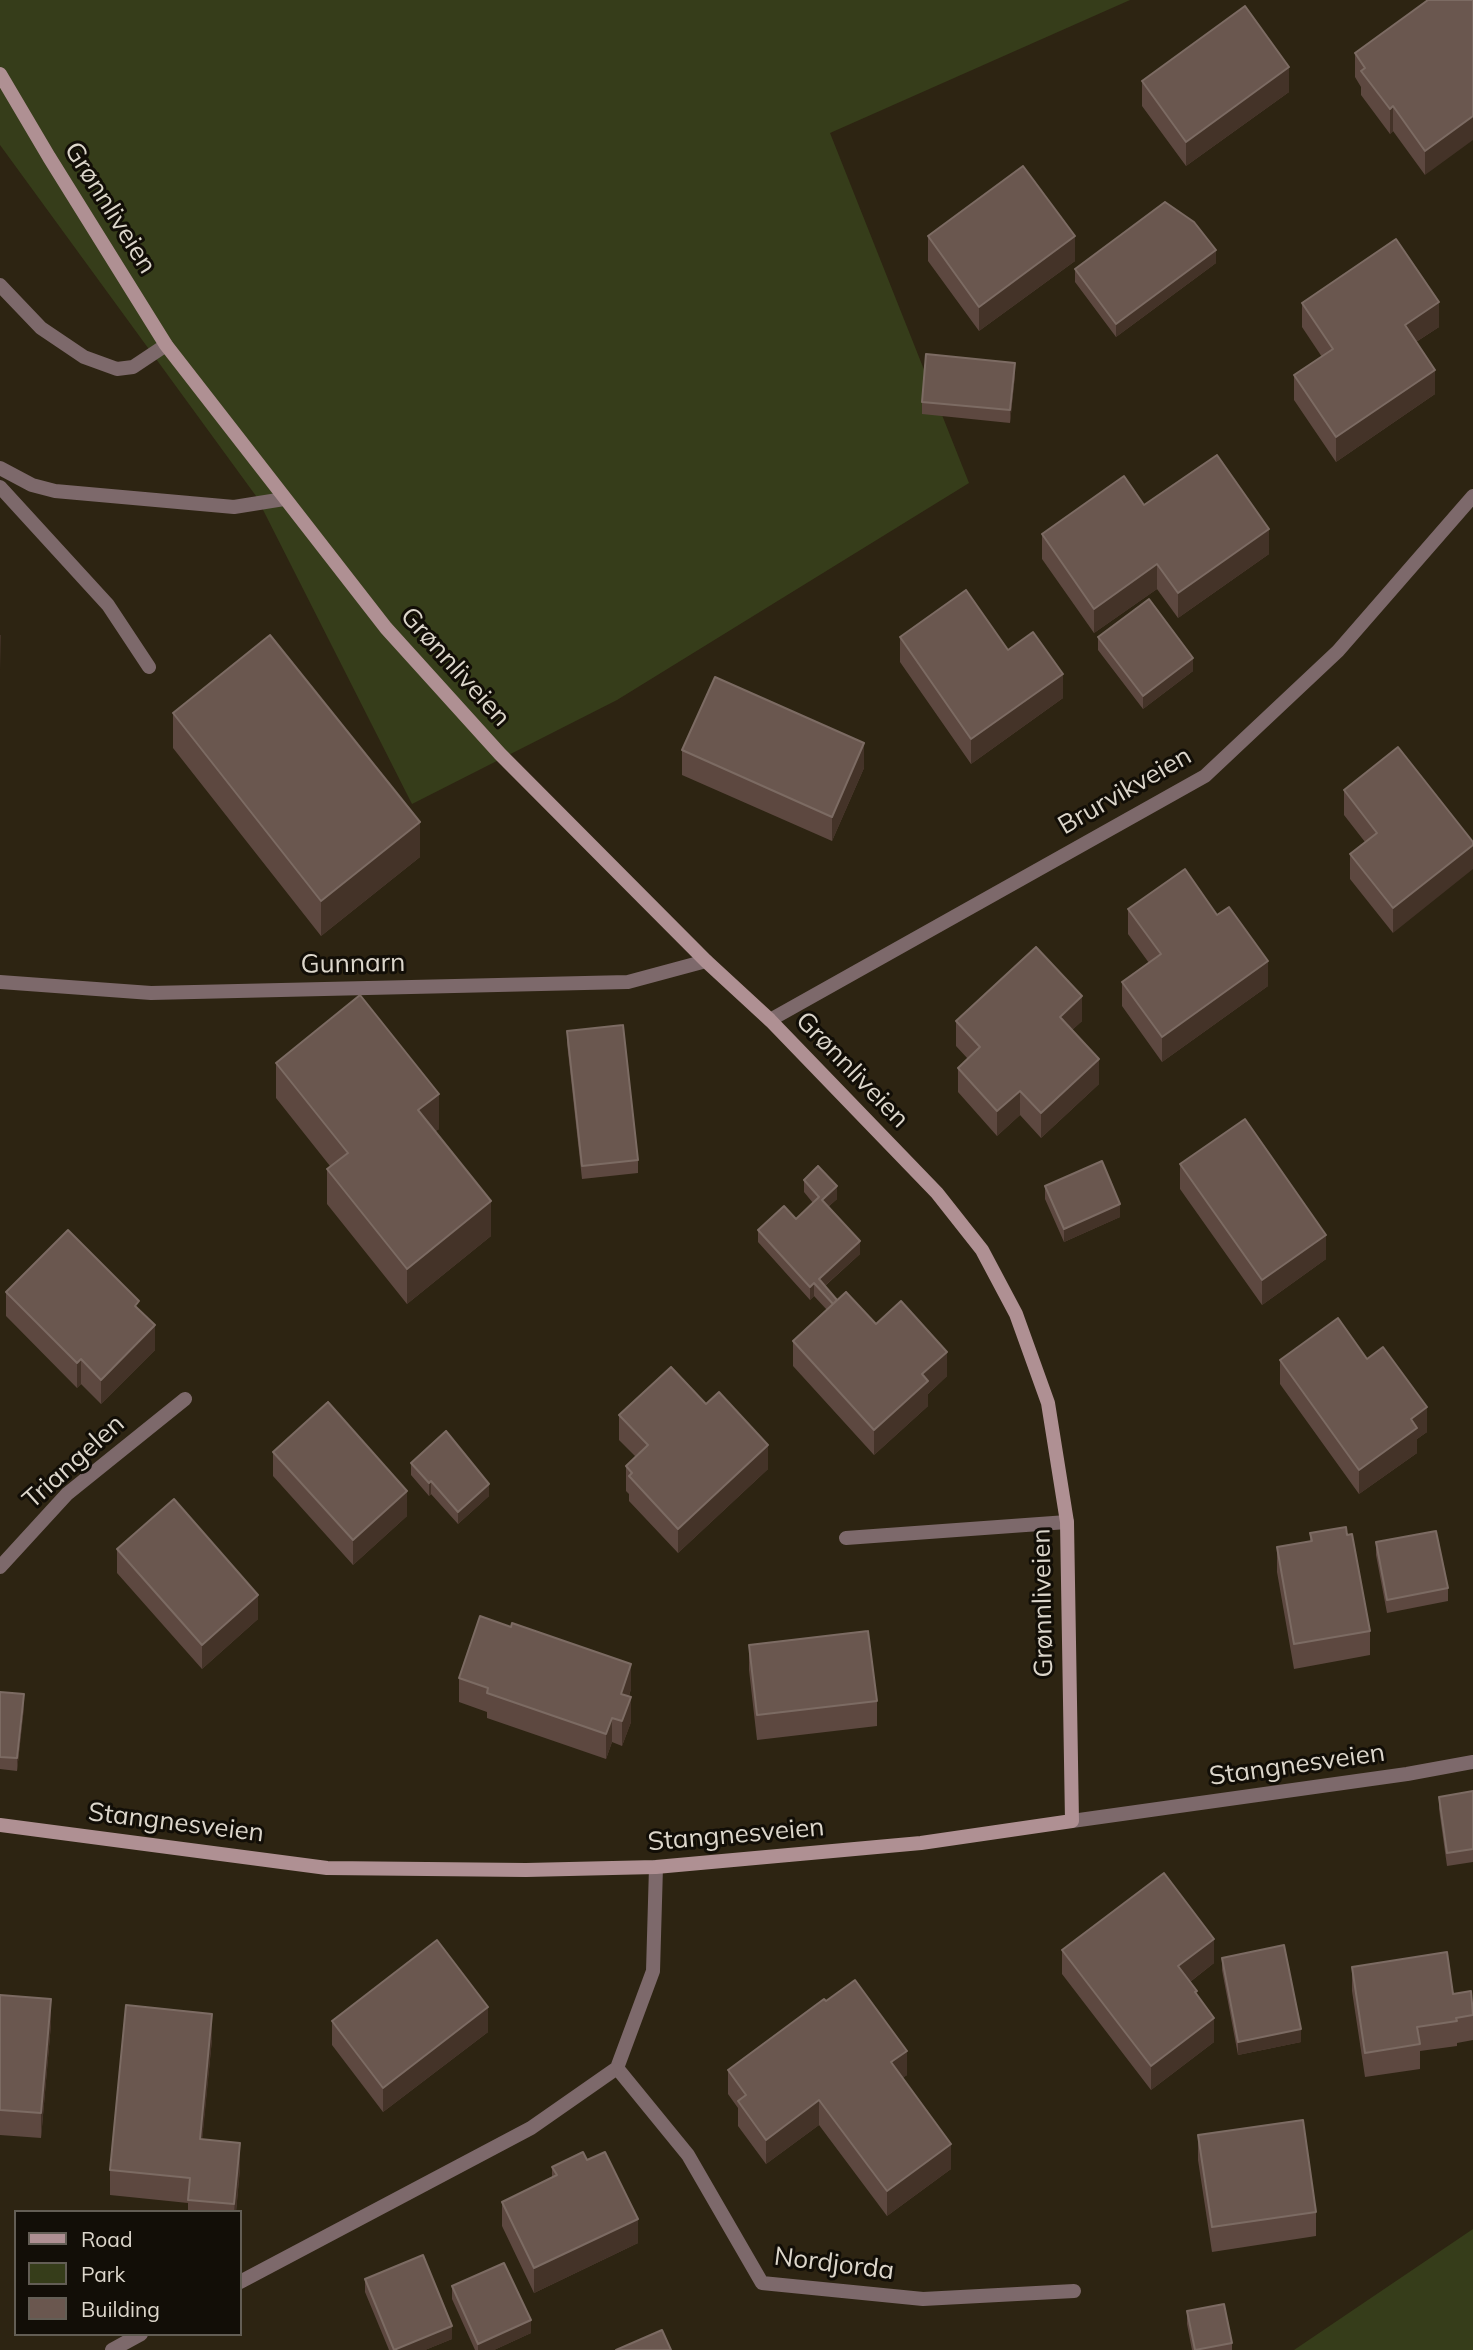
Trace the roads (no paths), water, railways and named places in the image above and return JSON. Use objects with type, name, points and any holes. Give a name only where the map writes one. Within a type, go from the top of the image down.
[{"type":"street","name":"Grønnliveien","points":[[0,74],[166,345],[386,628],[500,754],[706,961],[770,1020],[937,1193],[982,1250],[1016,1314],[1048,1403],[1067,1522],[1072,1822]]},
{"type":"street","points":[[0,285],[41,328],[84,357],[117,369],[133,367],[166,345]]},
{"type":"street","points":[[0,468],[32,485],[55,491],[234,507],[284,499]]},
{"type":"street","points":[[0,487],[108,605],[149,667]]},
{"type":"street","name":"Brurvikveien","points":[[770,1020],[1205,776],[1338,651],[1473,496]]},
{"type":"street","name":"Gunnarn","points":[[0,982],[151,993],[628,982],[706,961]]},
{"type":"street","name":"Triangelen","points":[[0,1567],[67,1494],[185,1399]]},
{"type":"street","points":[[846,1538],[1067,1522]]},
{"type":"street","name":"Stangnesveien","points":[[0,1825],[327,1868],[526,1870],[656,1867],[921,1843],[1407,1774],[1473,1762]]},
{"type":"street","points":[[242,2281],[531,2128],[617,2068],[653,1971],[656,1867]]},
{"type":"street","name":"Nordjorda","points":[[617,2068],[688,2155],[762,2283],[923,2300],[1074,2291]]},
{"type":"street","points":[[111,2350],[137,2336]]}]
